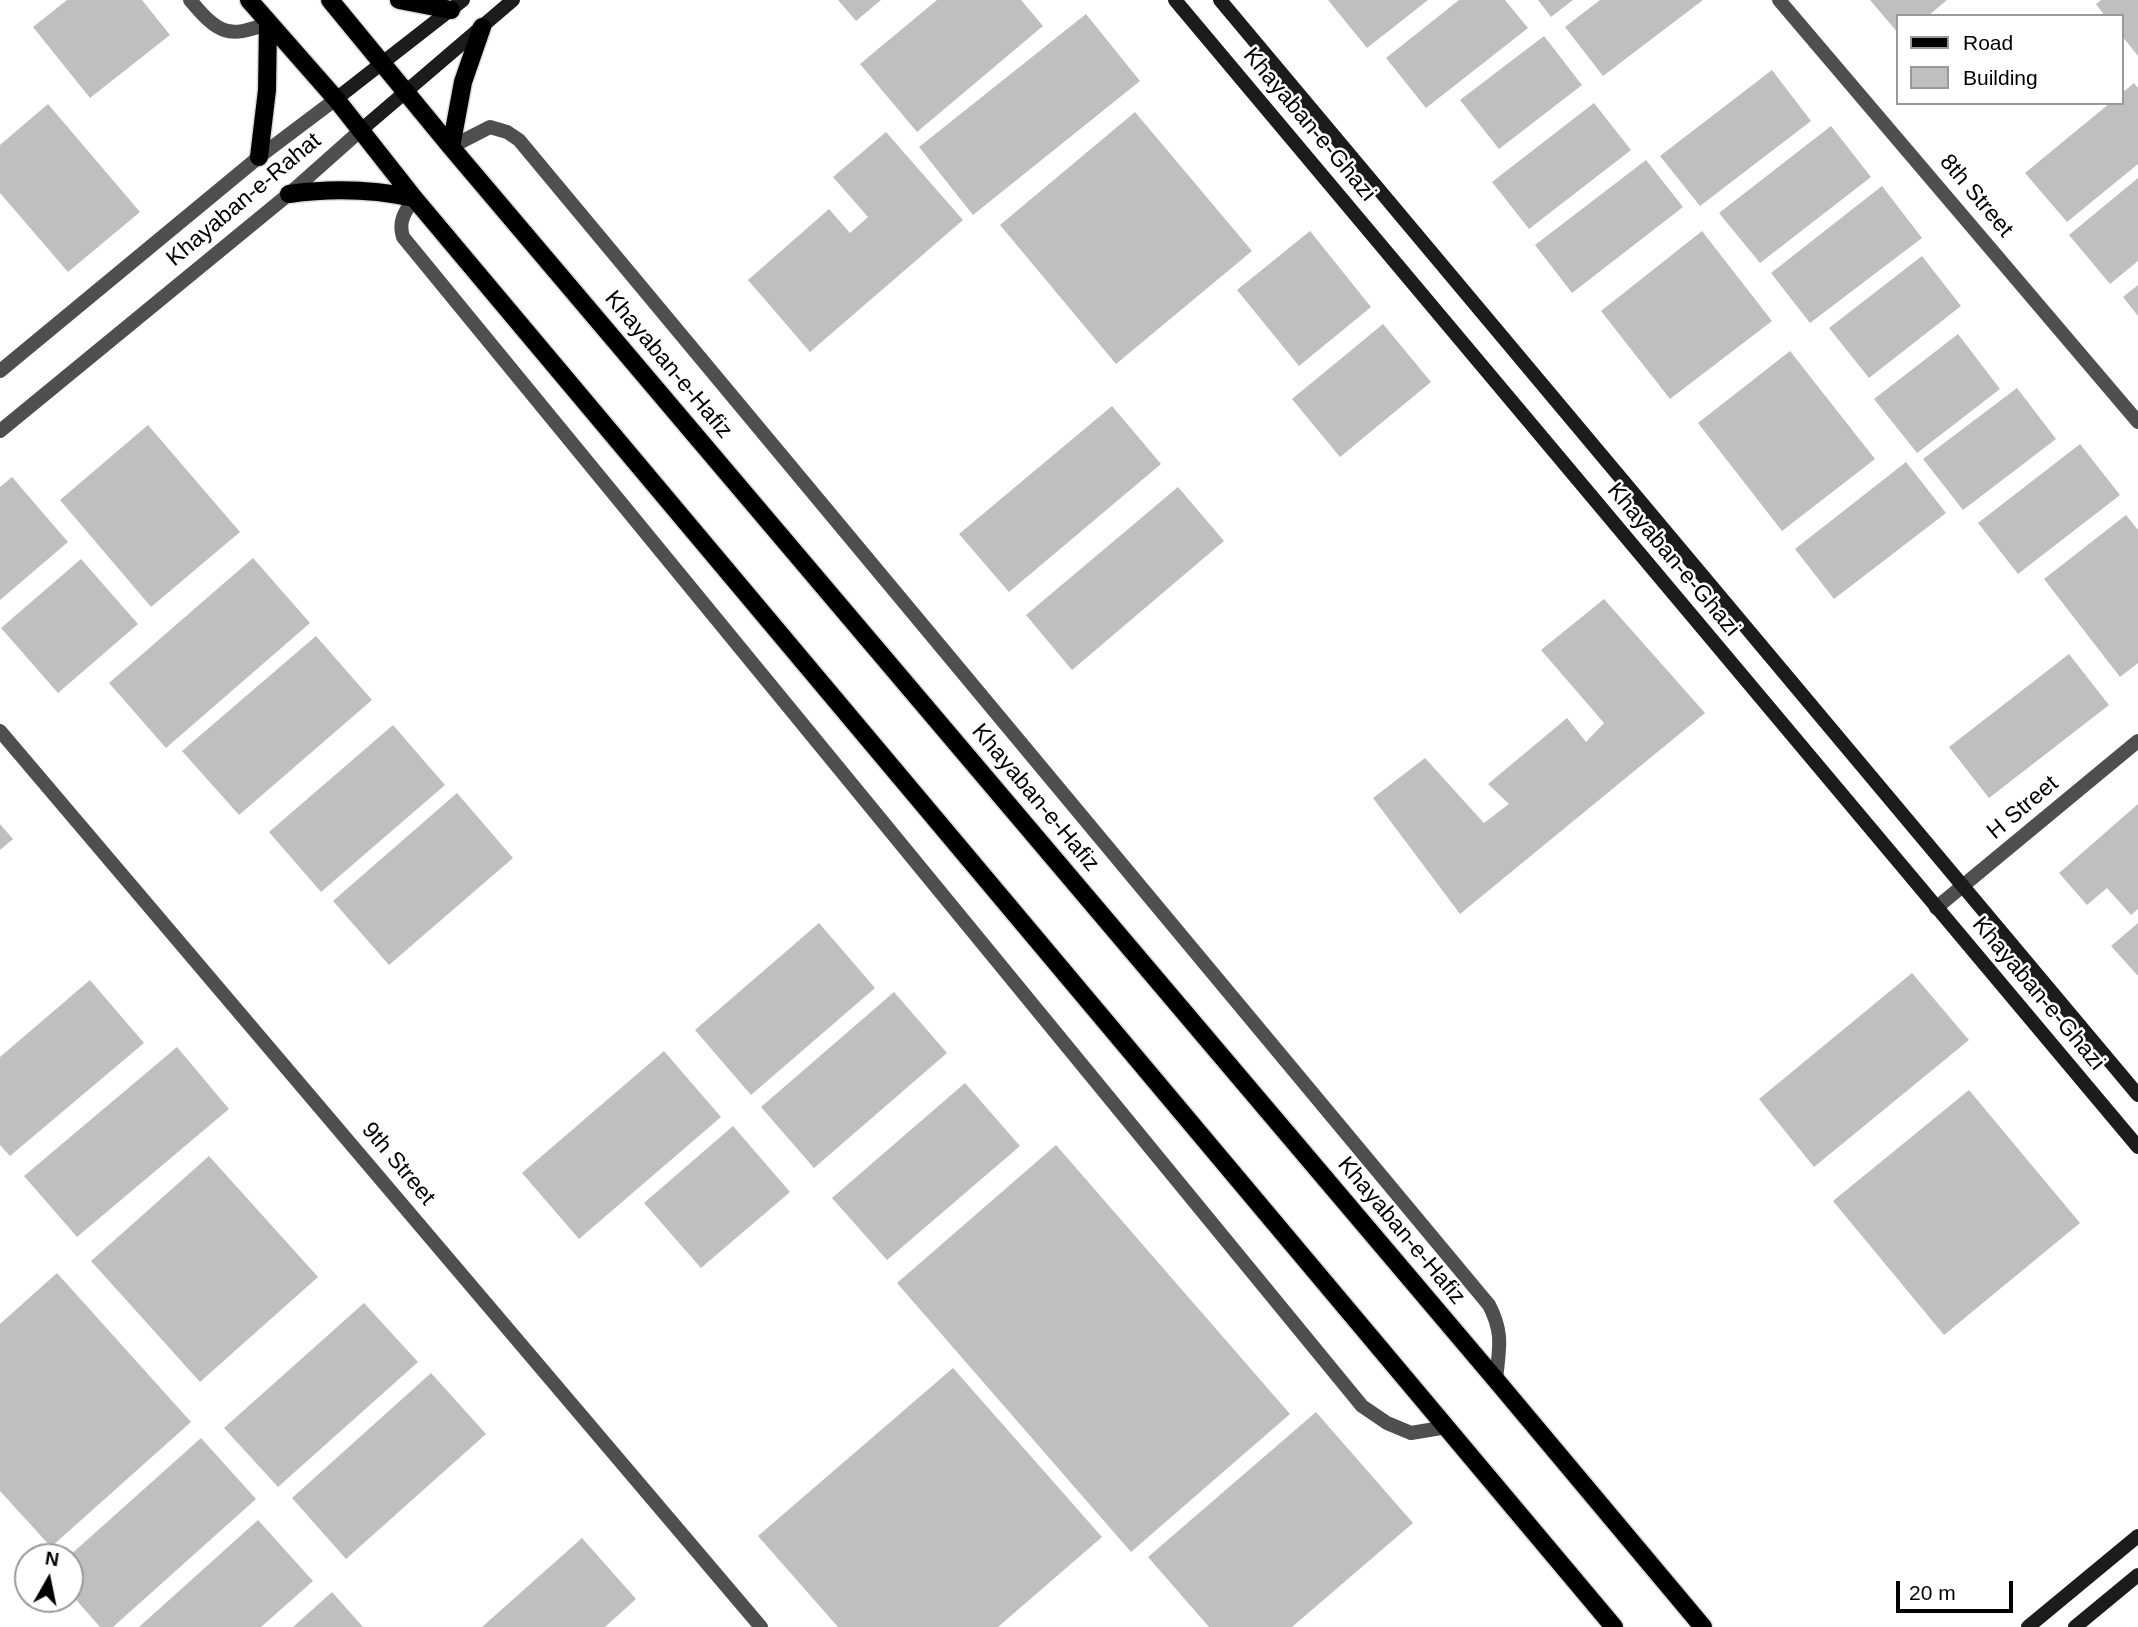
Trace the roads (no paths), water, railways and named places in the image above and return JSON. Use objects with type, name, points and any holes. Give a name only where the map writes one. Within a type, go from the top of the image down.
[{"type":"main road","points":[[248,0],[336,99],[414,198],[1614,1627]]},
{"type":"main road","name":"Khayaban-e-Hafiz","points":[[330,0],[451,147],[1703,1627]]},
{"type":"main road","points":[[399,0],[457,5]]},
{"type":"main road","points":[[259,157],[267,90],[268,23]]},
{"type":"main road","points":[[451,147],[463,82],[482,27]]},
{"type":"main road","points":[[289,194],[314,190],[365,190],[414,198]]},
{"type":"street","points":[[190,0],[218,28],[247,32],[268,23]]},
{"type":"street","name":"Khayaban-e-Rahat","points":[[0,431],[289,194],[513,0]]},
{"type":"street","name":"Khayaban-e-Ghazi","points":[[1175,0],[2138,1147]]},
{"type":"street","name":"Khayaban-e-Ghazi","points":[[1220,0],[2138,1095]]},
{"type":"street","name":"8th Street","points":[[1779,0],[2138,422]]},
{"type":"street","name":"Khayaban-e-Rahat","points":[[0,371],[259,157],[457,5]]},
{"type":"street","points":[[451,147],[490,127],[507,132],[519,140],[1489,1305],[1500,1334],[1496,1380]]},
{"type":"street","points":[[414,198],[401,220],[403,237],[1362,1406],[1387,1423],[1411,1433],[1447,1427]]},
{"type":"street","name":"9th Street","points":[[0,731],[761,1627]]},
{"type":"street","name":"H Street","points":[[1936,908],[2138,741]]},
{"type":"street","points":[[2028,1627],[2138,1536]]},
{"type":"street","points":[[2075,1627],[2138,1575]]}]
